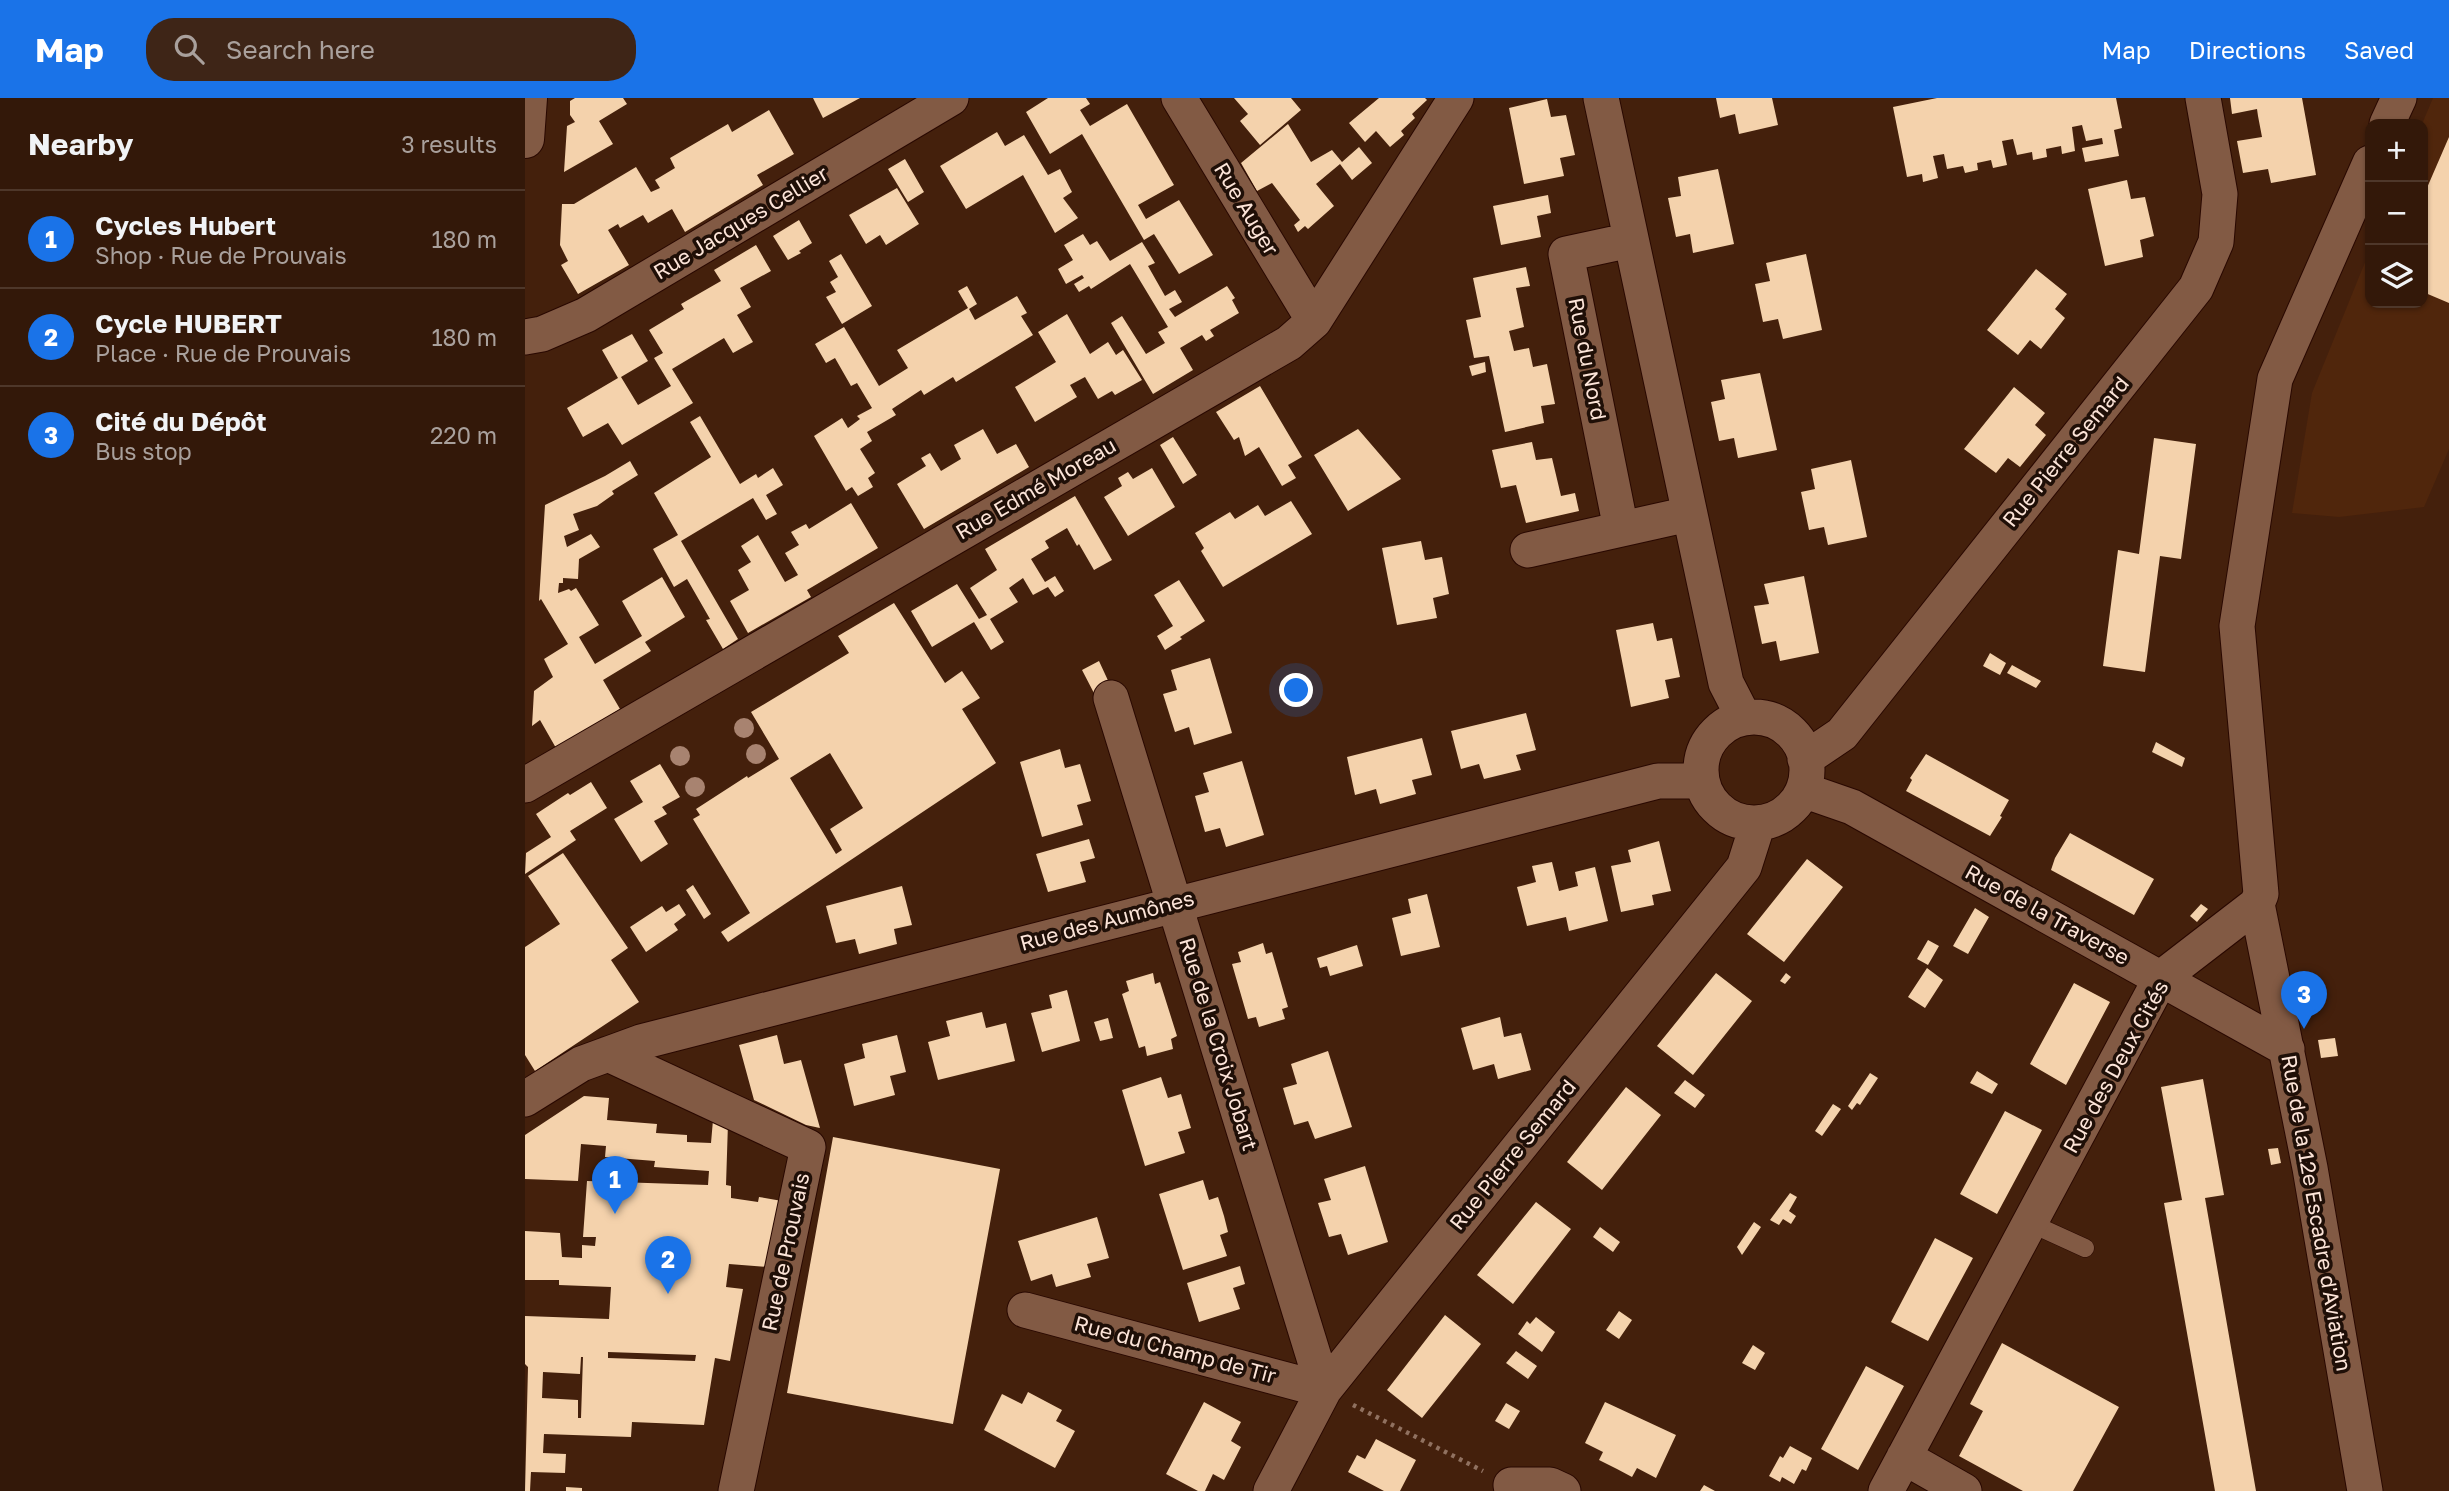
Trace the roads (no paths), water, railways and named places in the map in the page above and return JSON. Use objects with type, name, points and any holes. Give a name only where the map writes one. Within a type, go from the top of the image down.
[{"type":"main road","points":[[525,139],[528,98]]},
{"type":"street","name":"Rue Jacques Cellier","points":[[525,337],[542,334],[586,315],[950,98]]},
{"type":"street","name":"Rue Auger","points":[[1179,98],[1314,321]]},
{"type":"street","name":"Rue Edmé Moreau","points":[[525,785],[1289,343],[1314,321],[1456,98]]},
{"type":"street","points":[[1601,98],[1726,683],[1744,718]]},
{"type":"street","name":"Rue Pierre Semard","points":[[1804,774],[1842,734],[2196,288],[2217,242],[2220,194],[2203,98]]},
{"type":"street","points":[[2389,119],[2399,98]]},
{"type":"street","name":"Rue de la 12e Escadre d'Aviation","points":[[2365,174],[2275,379],[2237,626],[2261,894],[2257,904],[2310,1168],[2365,1491]]},
{"type":"street","name":"Rue du Nord","points":[[1621,529],[1566,254],[1631,240]]},
{"type":"street","points":[[1528,550],[1689,514]]},
{"type":"street","name":"Rue de la Croix Jobart","points":[[1111,698],[1324,1390]]},
{"type":"street","points":[[1744,718],[1760,718],[1776,722],[1800,743],[1804,774],[1795,803],[1785,813],[1758,823],[1742,822],[1728,817],[1707,795],[1702,781],[1701,764],[1706,748],[1715,734],[1728,724],[1744,718]]},
{"type":"street","name":"Rue de la Traverse","points":[[1804,774],[1853,807],[2287,1049]]},
{"type":"street","name":"Rue des Aumônes","points":[[525,1099],[581,1064],[641,1042],[1658,781],[1702,781]]},
{"type":"street","name":"Rue Pierre Semard","points":[[1271,1491],[1324,1390],[1744,867],[1758,823]]},
{"type":"street","name":"Rue des Deux Cités","points":[[1886,1491],[2161,978],[2257,904]]},
{"type":"street","name":"Rue de Prouvais","points":[[608,1054],[808,1147],[736,1491]]},
{"type":"street","name":"Rue du Champ de Tir","points":[[1025,1310],[1324,1390]]},
{"type":"street","points":[[1904,1457],[1964,1491]]},
{"type":"street","points":[[1512,1488],[1550,1485],[1563,1491]]},
{"type":"lane","points":[[2030,1223],[2085,1248]]},
{"type":"place","name":"Cité du Dépôt","points":[[2304,1029]]},
{"type":"place","name":"Cycles Hubert","points":[[615,1214]]},
{"type":"place","name":"Cycle HUBERT","points":[[668,1294]]}]
